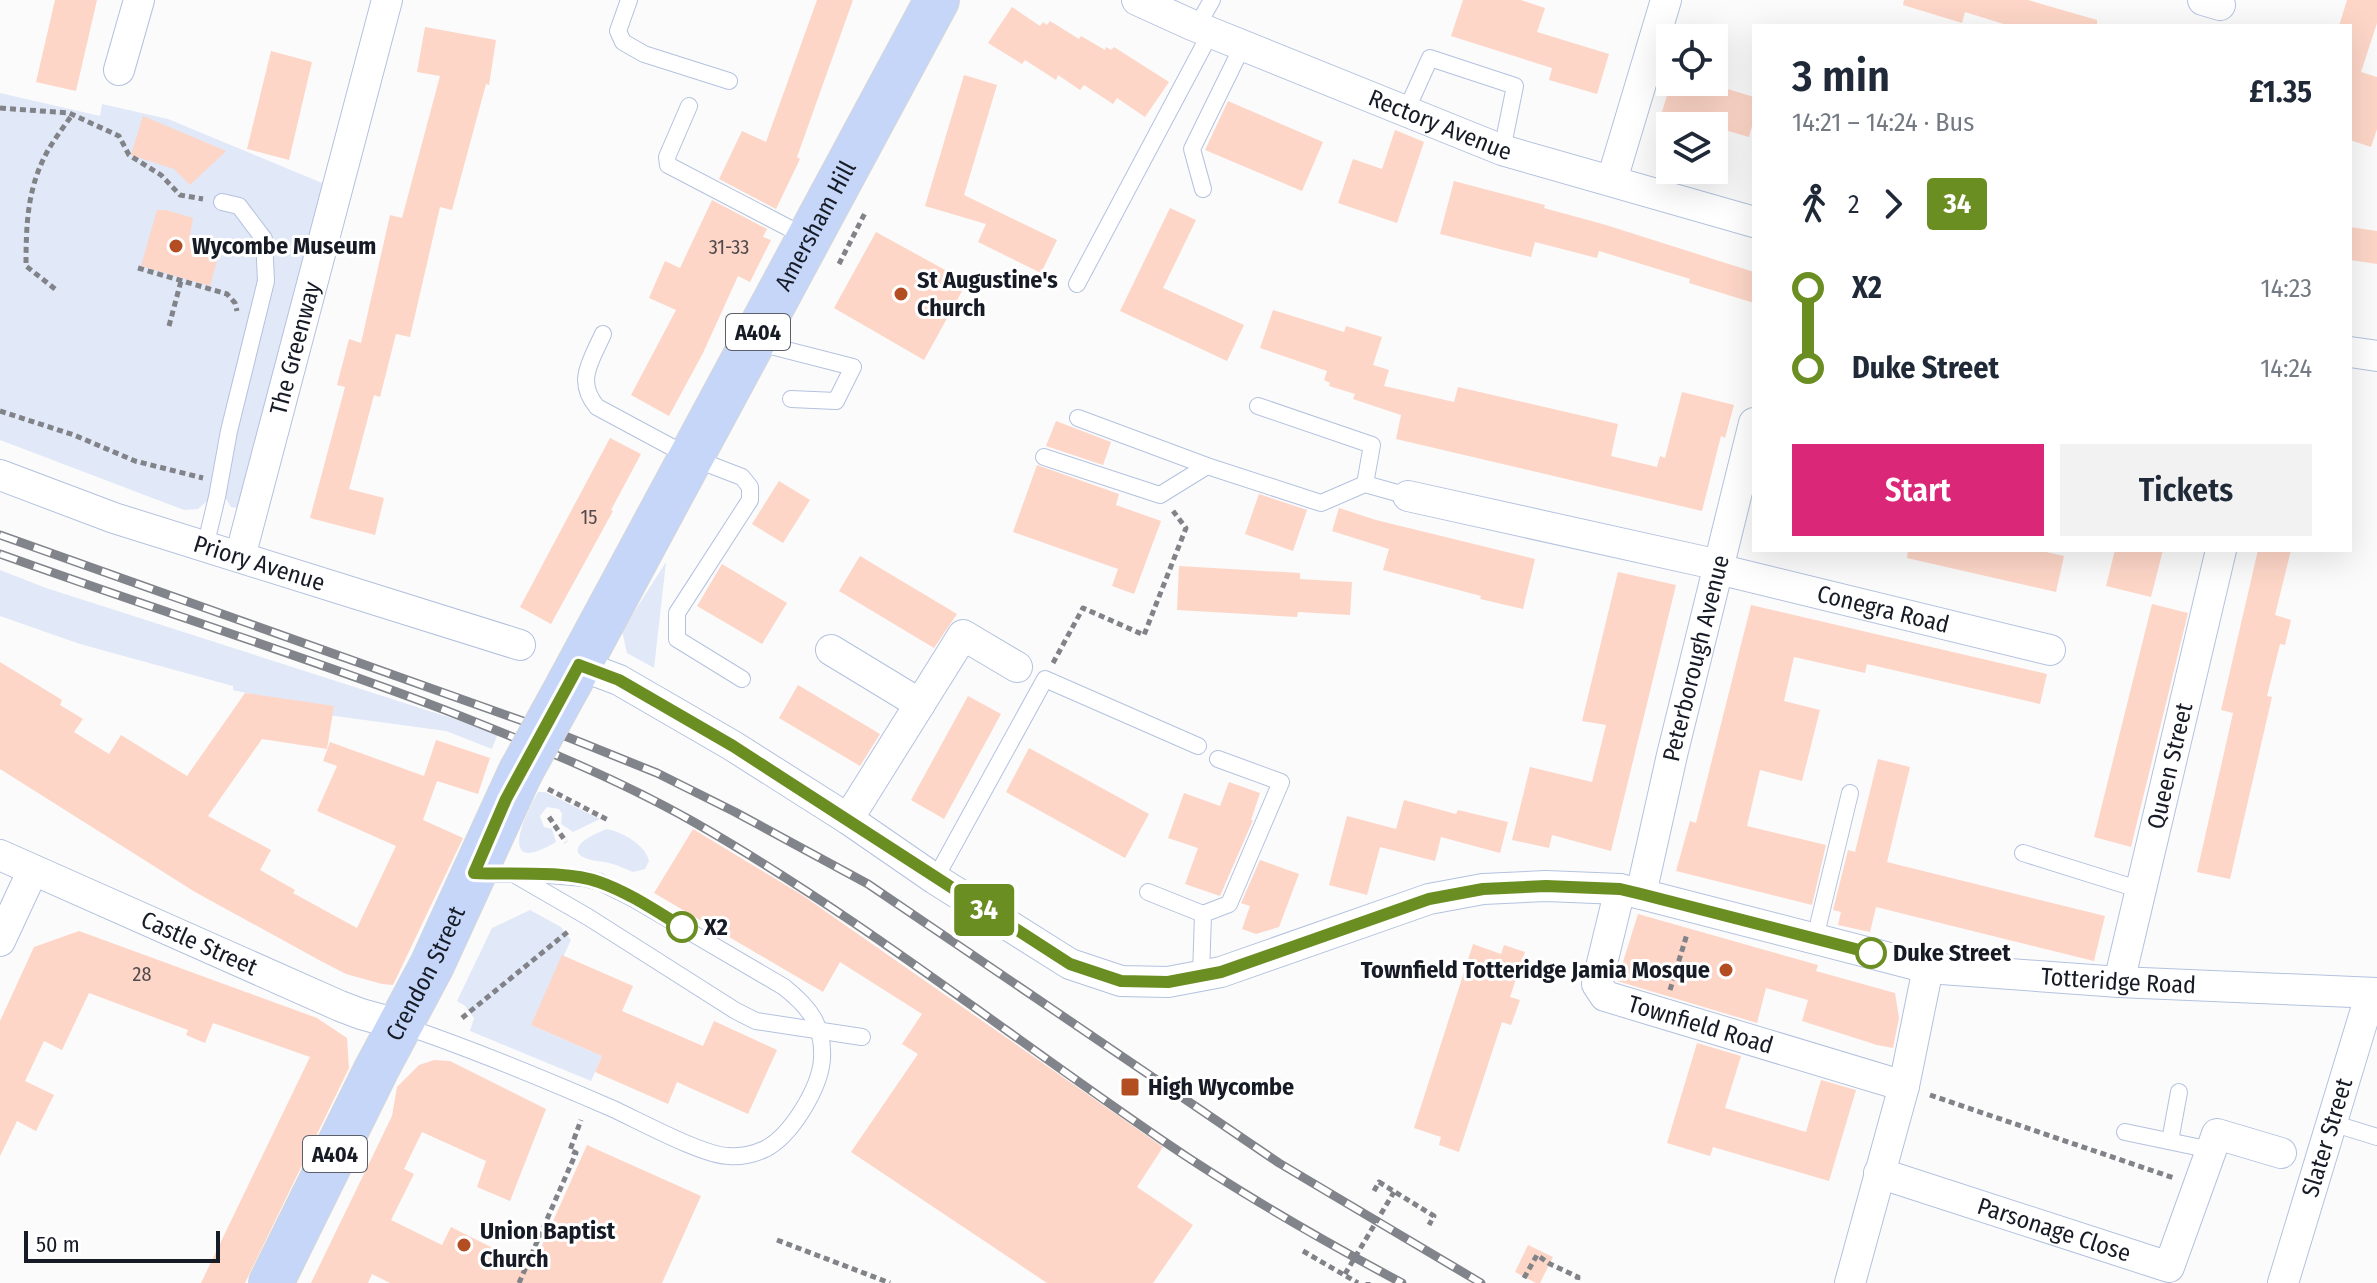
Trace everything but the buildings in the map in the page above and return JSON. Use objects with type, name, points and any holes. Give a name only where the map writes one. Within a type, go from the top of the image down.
[{"type":"main road","name":"Amersham Hill","points":[[574,673],[937,0]]},
{"type":"main road","name":"Crendon Street","points":[[271,1283],[432,965],[494,874],[574,673]]},
{"type":"street","points":[[119,70],[139,0]]},
{"type":"street","name":"The Greenway","points":[[240,557],[387,0]]},
{"type":"street","name":"Rectory Avenue","points":[[1137,0],[1502,150],[1752,221]]},
{"type":"street","points":[[1612,180],[1666,0]]},
{"type":"street","points":[[2352,352],[2377,356]]},
{"type":"street","name":"Peterborough Avenue","points":[[1631,892],[1672,755],[1752,431]]},
{"type":"street","name":"Priory Avenue","points":[[0,475],[114,518],[520,645]]},
{"type":"street","name":"Conegra Road","points":[[1408,496],[1719,567],[2050,650]]},
{"type":"street","name":"Queen Street","points":[[2119,982],[2221,552]]},
{"type":"street","points":[[848,819],[963,635],[1031,673]]},
{"type":"street","points":[[831,650],[920,704]]},
{"type":"street","name":"Totteridge Road","points":[[574,673],[631,687],[733,746],[1070,964],[1121,981],[1168,982],[1221,972],[1429,899],[1483,889],[1546,886],[1631,892],[1928,968],[2119,982],[2374,993]]},
{"type":"street","name":"Castle Street","points":[[0,855],[340,1006],[401,1025]]},
{"type":"street","points":[[0,941],[33,870]]},
{"type":"street","name":"Townfield Road","points":[[1631,892],[1597,984],[1605,996],[1904,1086]]},
{"type":"street","points":[[1850,1283],[1904,1086],[1928,968]]},
{"type":"street","name":"Slater Street","points":[[2283,1283],[2374,993]]},
{"type":"street","points":[[2211,1150],[2217,1134],[2281,1153]]},
{"type":"street","name":"Parsonage Close","points":[[1879,1173],[2169,1267],[2211,1150]]},
{"type":"lane","points":[[629,0],[618,31],[623,42],[644,54],[729,81]]},
{"type":"lane","points":[[1077,284],[1204,29],[1212,0]]},
{"type":"lane","points":[[1203,189],[1192,149],[1243,45]]},
{"type":"lane","points":[[1406,111],[1430,58],[1515,86],[1502,150]]},
{"type":"lane","points":[[689,106],[667,157],[668,165],[810,239]]},
{"type":"lane","points":[[205,547],[229,431],[266,281],[264,239],[239,206],[222,202]]},
{"type":"lane","points":[[603,334],[586,370],[590,398],[597,407],[690,457],[742,477],[750,487],[750,500],[677,613],[677,639],[742,679]]},
{"type":"lane","points":[[754,341],[853,367],[836,401],[791,399]]},
{"type":"lane","points":[[1258,406],[1372,445],[1365,484]]},
{"type":"lane","points":[[1078,418],[1207,466],[1321,503],[1365,484],[1408,496]]},
{"type":"lane","points":[[1044,457],[1160,495],[1207,466]]},
{"type":"lane","points":[[935,879],[1031,673],[1198,746]]},
{"type":"lane","points":[[1148,892],[1203,914],[1229,904],[1281,782],[1218,759]]},
{"type":"lane","points":[[1815,938],[1850,793]]},
{"type":"lane","points":[[2023,853],[2141,890]]},
{"type":"lane","points":[[401,1025],[458,1044],[726,1157],[765,1149],[781,1137],[812,1093],[821,1071],[822,1048],[817,1023],[803,1003],[784,987],[600,882],[537,874],[494,874]]},
{"type":"lane","points":[[494,874],[588,917],[756,1021],[862,1037]]},
{"type":"lane","points":[[1201,975],[1203,914]]},
{"type":"lane","points":[[2170,1141],[2179,1092]]},
{"type":"lane","points":[[2332,1123],[2377,1137]]},
{"type":"lane","points":[[2125,1132],[2211,1150]]},
{"type":"path","points":[[0,108],[72,115],[119,136],[129,155],[161,175],[180,195],[222,202]]},
{"type":"path","points":[[55,289],[26,266],[26,219],[33,185],[45,155],[72,115]]},
{"type":"path","points":[[138,268],[227,294],[235,303],[237,337],[247,362]]},
{"type":"path","points":[[169,326],[181,281]]},
{"type":"path","points":[[0,411],[74,435],[135,461],[220,483]]},
{"type":"path","points":[[1031,673],[1083,608],[1144,635],[1186,528],[1160,495]]},
{"type":"path","points":[[531,780],[608,820]]},
{"type":"path","points":[[549,817],[566,842]]},
{"type":"path","points":[[1673,981],[1695,907]]},
{"type":"path","points":[[462,1018],[574,926]]},
{"type":"path","points":[[1904,1086],[2198,1186]]},
{"type":"path","points":[[519,1283],[576,1153],[570,1150],[581,1120]]},
{"type":"path","points":[[1374,1191],[1379,1182],[1434,1216],[1429,1225]]},
{"type":"path","points":[[1345,1274],[1394,1192]]},
{"type":"path","points":[[777,1240],[890,1283]]},
{"type":"path","points":[[1303,1251],[1358,1283]]},
{"type":"path","points":[[1524,1278],[1537,1255],[1578,1277],[1577,1283]]},
{"type":"shaded area","points":[[0,93],[100,116],[102,104],[168,119],[327,185],[245,504],[236,508],[231,507],[225,497],[210,498],[198,509],[184,510],[0,440]]},
{"type":"shaded area","points":[[666,562],[654,668],[627,653],[622,631]]},
{"type":"shaded area","points":[[0,570],[46,588],[498,733],[492,749],[446,731],[320,714],[320,710],[233,690],[233,686],[80,644],[0,616]]},
{"type":"shaded area","points":[[538,792],[545,792],[600,819],[573,832],[561,824],[559,809],[547,807],[540,816],[544,827],[552,829],[556,842],[526,853],[520,848],[519,840]]},
{"type":"shaded area","points":[[607,829],[626,836],[643,850],[649,861],[645,869],[633,872],[579,853],[578,848],[585,840]]},
{"type":"shaded area","points":[[530,910],[561,927],[571,940],[531,1025],[602,1056],[591,1081],[470,1031],[474,1018],[457,1001],[492,928]]},
{"type":"railway","points":[[0,535],[565,736],[657,773],[735,812],[868,884],[1279,1163],[1481,1283]]},
{"type":"railway","points":[[0,554],[445,710],[571,761],[662,805],[813,895],[1191,1160],[1280,1215],[1402,1283]]},
{"type":"bus line","name":"34","points":[[682,927],[600,882],[537,874],[474,873],[506,799],[579,665],[619,680],[733,746],[1070,964],[1121,981],[1168,982],[1221,972],[1429,899],[1483,889],[1546,886],[1620,889],[1871,953]]},
{"type":"place","name":"Wycombe Museum","points":[[176,246]]},
{"type":"place","name":"St Augustine's Church","points":[[901,294]]},
{"type":"place","name":"X2","points":[[682,927]]},
{"type":"place","name":"Duke Street","points":[[1871,953]]},
{"type":"place","name":"Townfield Totteridge Jamia Mosque","points":[[1726,970]]},
{"type":"place","name":"High Wycombe","points":[[1130,1087]]},
{"type":"place","name":"Union Baptist Church","points":[[464,1245]]}]
